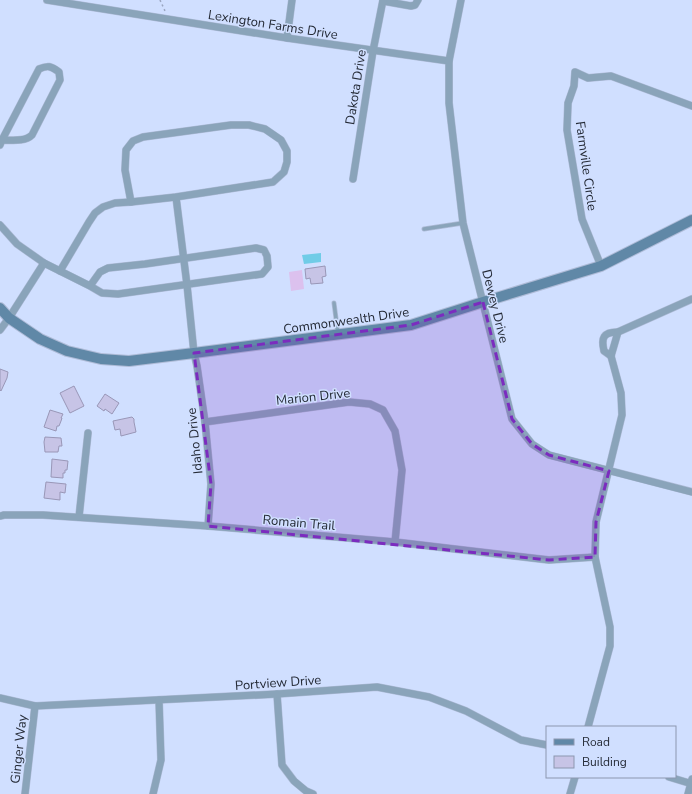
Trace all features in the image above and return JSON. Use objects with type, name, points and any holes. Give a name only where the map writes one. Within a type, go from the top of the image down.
[{"type":"street","name":"Lexington Farms Drive","points":[[48,0],[373,51],[449,60]]},
{"type":"street","points":[[287,38],[292,0]]},
{"type":"street","points":[[383,1],[411,6],[415,5],[418,0]]},
{"type":"street","name":"Dewey Drive","points":[[461,0],[449,60],[449,103],[463,223],[512,419],[532,444],[549,455],[692,492]]},
{"type":"street","name":"Dakota Drive","points":[[353,179],[373,51],[383,1]]},
{"type":"street","points":[[46,66],[54,68],[59,72],[60,80],[30,138],[1,143],[39,69],[46,66]]},
{"type":"street","name":"Farmville Circle","points":[[601,266],[582,219],[567,130],[568,103],[574,86],[575,72],[588,78],[612,76],[692,106]]},
{"type":"street","points":[[60,271],[89,222],[103,207],[115,203],[130,202],[176,197],[273,182],[284,172],[287,162],[287,151],[281,140],[265,129],[249,124],[143,137],[133,141],[126,150],[125,170],[130,202]]},
{"type":"street","name":"Idaho Drive","points":[[176,197],[188,285],[194,353],[205,422],[211,484],[208,526]]},
{"type":"street","name":"Commonwealth Drive","points":[[0,308],[9,318],[40,339],[67,351],[100,359],[129,361],[338,335],[411,325],[601,266],[692,220]]},
{"type":"street","points":[[0,225],[17,244],[44,263],[102,293],[118,294],[262,274],[268,267],[267,256],[264,250],[256,248],[108,268],[100,272],[90,286]]},
{"type":"street","points":[[0,330],[44,263]]},
{"type":"street","points":[[611,356],[604,351],[602,343],[605,335],[610,332],[618,332],[692,299]]},
{"type":"street","points":[[588,726],[610,646],[610,627],[595,556],[596,522],[622,415],[621,393],[611,356],[618,332]]},
{"type":"street","name":"Marion Drive","points":[[205,422],[349,402],[370,404],[383,410],[395,431],[402,470],[394,542]]},
{"type":"street","points":[[79,517],[88,433]]},
{"type":"street","name":"Romain Trail","points":[[0,516],[43,514],[208,526],[394,542],[549,560],[595,556]]},
{"type":"street","name":"Portview Drive","points":[[0,698],[35,706],[277,694],[377,687],[429,697],[466,711],[521,740],[546,745]]},
{"type":"street","points":[[277,694],[282,765],[294,781],[306,791],[313,794]]},
{"type":"street","points":[[153,794],[161,760],[159,700]]},
{"type":"street","name":"Ginger Way","points":[[25,794],[35,706]]},
{"type":"street","points":[[570,794],[575,778]]},
{"type":"street","points":[[674,778],[692,782],[688,794]]},
{"type":"lane","points":[[424,229],[463,223]]},
{"type":"lane","points":[[334,303],[338,335]]},
{"type":"path","points":[[160,0],[165,11],[165,19]]},
{"type":"highlighted area","points":[[483,302],[512,419],[532,444],[549,455],[609,471],[596,522],[595,557],[549,560],[208,526],[211,484],[194,353],[411,325]]},
{"type":"shaded area","points":[[302,270],[304,289],[291,291],[289,272]]},
{"type":"water","points":[[321,253],[321,262],[304,264],[302,255]]},
{"type":"building","points":[[325,266],[326,276],[322,277],[323,283],[311,284],[310,278],[306,279],[305,269]]},
{"type":"building","points":[[0,369],[8,372],[1,391],[0,390]]},
{"type":"building","points":[[74,386],[84,406],[70,413],[60,393]]},
{"type":"building","points":[[105,394],[119,403],[112,414],[97,406]]},
{"type":"building","points":[[50,410],[63,414],[56,431],[44,427]]},
{"type":"building","points":[[132,417],[134,419],[136,432],[121,436],[120,429],[115,430],[113,421]]},
{"type":"building","points":[[45,437],[61,438],[62,446],[59,446],[58,452],[45,452]]},
{"type":"building","points":[[52,459],[68,461],[67,470],[63,473],[63,478],[51,477]]},
{"type":"building","points":[[46,482],[66,484],[65,493],[60,492],[60,500],[44,498]]}]
